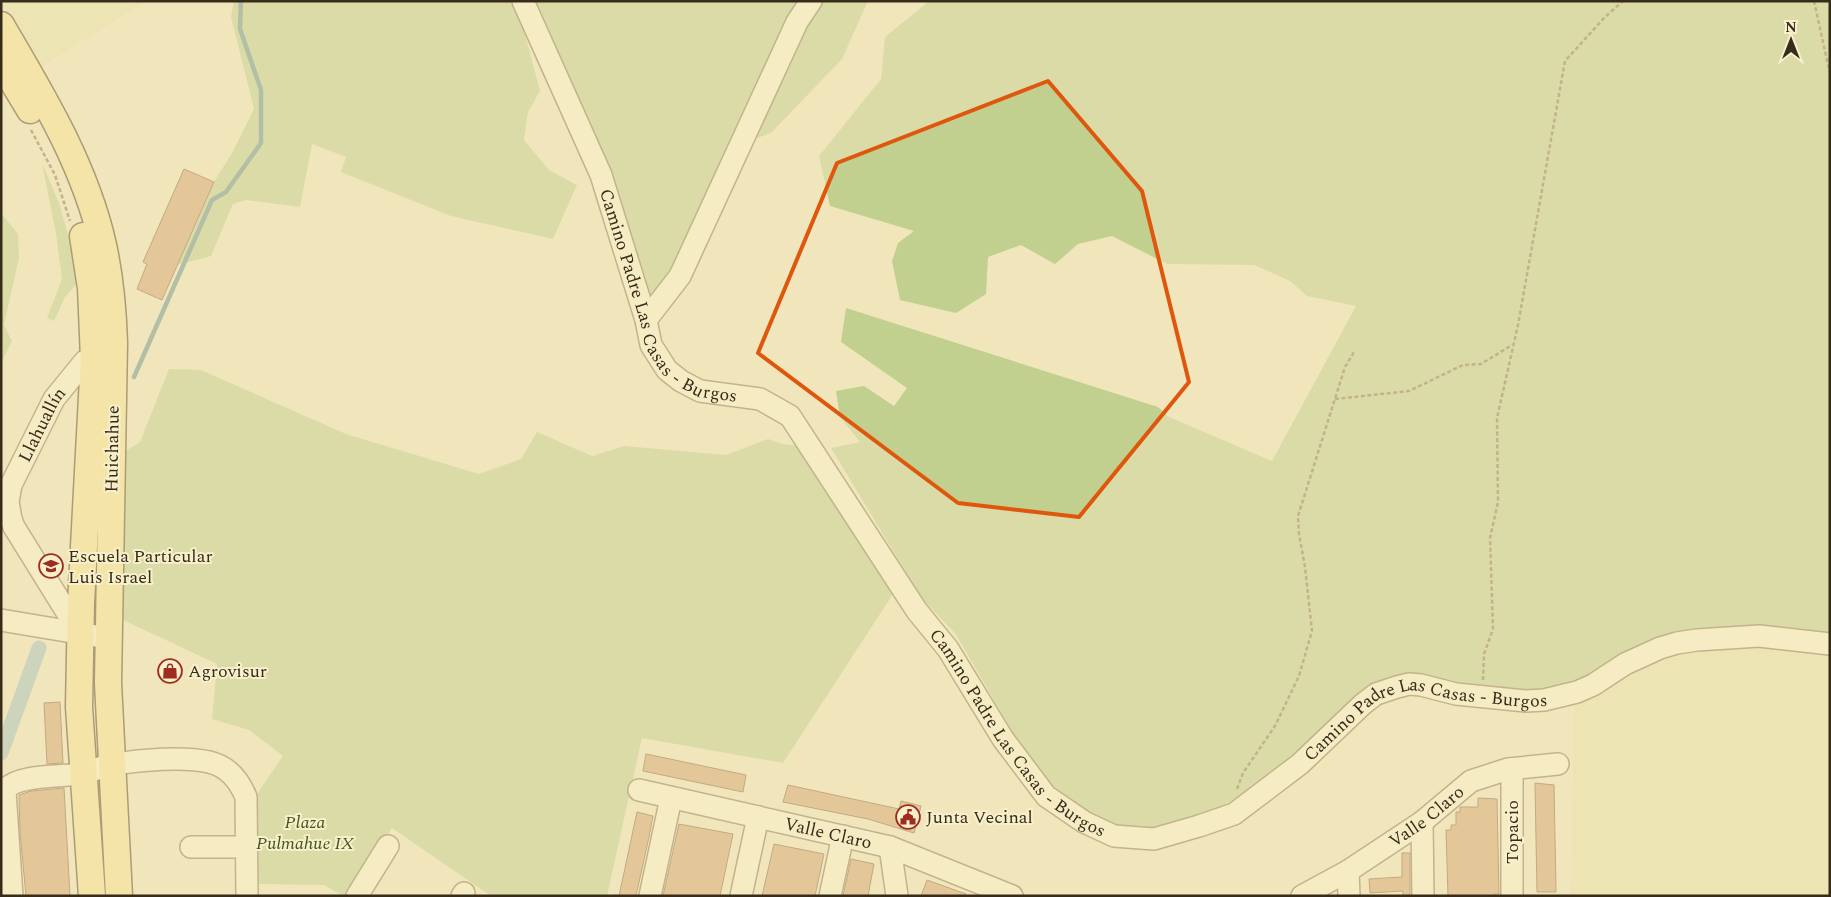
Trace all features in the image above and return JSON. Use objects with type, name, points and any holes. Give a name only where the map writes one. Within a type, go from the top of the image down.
[{"type":"main road","name":"Huichahue","points":[[1,25],[48,106],[78,167],[95,218],[111,293],[114,343],[108,684],[119,896]]},
{"type":"main road","name":"Huichahue","points":[[1,62],[59,163],[74,200],[86,249],[91,288],[94,359],[80,635],[79,706],[92,896]]},
{"type":"street","name":"Camino Padre Las Casas - Burgos","points":[[523,1],[601,175],[646,320],[651,345],[667,370],[681,381],[700,391],[760,399],[790,416],[917,611],[948,649],[1003,739],[1046,796],[1084,822],[1114,836],[1154,839],[1166,837],[1234,814],[1300,764],[1376,694],[1409,684],[1421,685],[1456,694],[1526,701],[1561,697],[1593,685],[1625,664],[1660,648],[1696,640],[1758,636],[1830,644]]},
{"type":"street","points":[[646,320],[680,276],[797,22],[811,1]]},
{"type":"street","name":"Llahuallín","points":[[80,635],[14,527],[8,511],[8,502],[11,485],[54,399],[84,361],[94,359]]},
{"type":"street","points":[[1,620],[80,635],[108,638]]},
{"type":"street","points":[[12,896],[5,791],[8,786],[22,780],[83,774],[112,764],[175,759],[208,762],[223,768],[237,780],[246,797],[247,896]]},
{"type":"street","name":"Valle Claro","points":[[1302,896],[1348,872],[1422,822],[1470,781],[1512,769],[1558,764]]},
{"type":"street","name":"Topacio","points":[[1512,769],[1512,896]]},
{"type":"street","name":"Valle Claro","points":[[639,790],[890,847],[980,889],[1012,896]]},
{"type":"street","points":[[650,896],[672,798]]},
{"type":"street","points":[[741,896],[758,817]]},
{"type":"street","points":[[1422,822],[1423,896]]},
{"type":"street","points":[[830,896],[843,836]]},
{"type":"street","points":[[357,896],[388,846]]},
{"type":"street","points":[[191,847],[247,847]]},
{"type":"street","points":[[890,847],[897,896]]},
{"type":"street","points":[[1348,872],[1349,896]]},
{"type":"path","points":[[1482,697],[1484,654],[1493,629],[1490,538],[1498,502],[1497,418],[1518,325],[1565,61],[1605,17],[1623,1]]},
{"type":"path","points":[[1814,1],[1830,74]]},
{"type":"path","points":[[1335,399],[1409,391],[1462,365],[1481,364],[1513,344]]},
{"type":"path","points":[[1227,816],[1242,773],[1275,726],[1299,676],[1312,631],[1298,516],[1345,368],[1354,352]]},
{"type":"highlighted area","points":[[1048,81],[1142,191],[1189,382],[1079,517],[958,503],[758,353],[837,163]]},
{"type":"shaded area","points":[[1,1],[146,1],[36,70],[1,9]]},
{"type":"shaded area","points":[[1759,647],[1830,655],[1830,896],[1571,896],[1574,709],[1576,701],[1605,690],[1635,671],[1668,657],[1702,649]]},
{"type":"green space","points":[[234,1],[516,1],[540,91],[528,112],[524,140],[549,170],[577,185],[553,239],[451,216],[341,172],[346,157],[312,144],[300,207],[246,200],[233,204],[211,256],[177,265],[214,182],[232,153],[254,109],[231,17]]},
{"type":"green space","points":[[531,1],[868,1],[842,59],[771,133],[752,140],[675,273],[649,304],[627,221]]},
{"type":"green space","points":[[929,1],[1830,1],[1830,633],[1752,627],[1542,690],[1496,691],[1429,678],[1321,731],[1281,766],[1246,792],[1205,816],[1155,830],[1116,827],[1062,798],[1013,733],[955,633],[922,599],[831,448],[860,442],[840,417],[836,391],[864,386],[894,406],[907,388],[841,342],[846,308],[1158,407],[1169,417],[1272,461],[1356,306],[1307,296],[1290,281],[1254,265],[1167,264],[1112,236],[1078,244],[1055,264],[1021,245],[988,257],[986,294],[956,313],[900,300],[892,261],[898,243],[914,231],[830,206],[819,156],[881,79],[885,37]]},
{"type":"green space","points":[[42,163],[59,203],[72,248],[76,285],[65,297],[54,321],[47,318],[62,279],[56,234]]},
{"type":"green space","points":[[1,213],[18,234],[19,258],[4,325],[12,341],[1,363]]},
{"type":"green space","name":"Plaza Pulmahue IX","points":[[169,369],[201,370],[346,434],[479,474],[521,459],[537,432],[592,456],[624,446],[726,455],[768,439],[782,444],[801,446],[893,594],[783,763],[642,738],[607,896],[491,896],[392,828],[350,896],[343,896],[324,885],[253,884],[253,800],[283,756],[249,730],[212,719],[217,664],[123,620],[124,452],[140,442]]},
{"type":"building","points":[[184,169],[214,182],[162,300],[137,289],[147,264],[143,262]]},
{"type":"building","points":[[60,702],[63,763],[47,764],[44,703]]},
{"type":"building","points":[[646,754],[746,775],[743,792],[643,771]]},
{"type":"building","points":[[1535,783],[1554,785],[1556,892],[1537,892]]},
{"type":"building","points":[[788,785],[899,809],[901,801],[921,806],[914,833],[868,819],[783,802]]},
{"type":"building","points":[[64,788],[70,896],[26,896],[20,832],[19,795],[31,791]]},
{"type":"building","points":[[1478,798],[1497,799],[1499,894],[1494,894],[1494,896],[1448,896],[1446,830],[1451,830],[1451,825],[1456,825],[1456,812],[1460,812],[1460,807],[1478,807]]},
{"type":"building","points":[[637,812],[653,816],[649,837],[636,896],[619,896]]},
{"type":"building","points":[[679,824],[733,834],[720,896],[663,896]]},
{"type":"building","points":[[774,844],[824,854],[815,896],[762,896]]},
{"type":"building","points":[[1402,853],[1410,853],[1410,896],[1403,896],[1403,891],[1370,893],[1369,879],[1402,877]]},
{"type":"building","points":[[851,859],[874,864],[868,896],[843,896]]},
{"type":"building","points":[[927,880],[966,894],[965,896],[921,896]]},
{"type":"waterway","points":[[134,377],[212,200],[226,192],[261,143],[261,90],[240,29],[241,1]]},
{"type":"waterway","points":[[1,753],[39,648]]},
{"type":"place","name":"Escuela Particular Luis Israel","points":[[51,566]]},
{"type":"place","name":"Agrovisur","points":[[170,671]]},
{"type":"place","name":"Junta Vecinal","points":[[908,817]]}]
